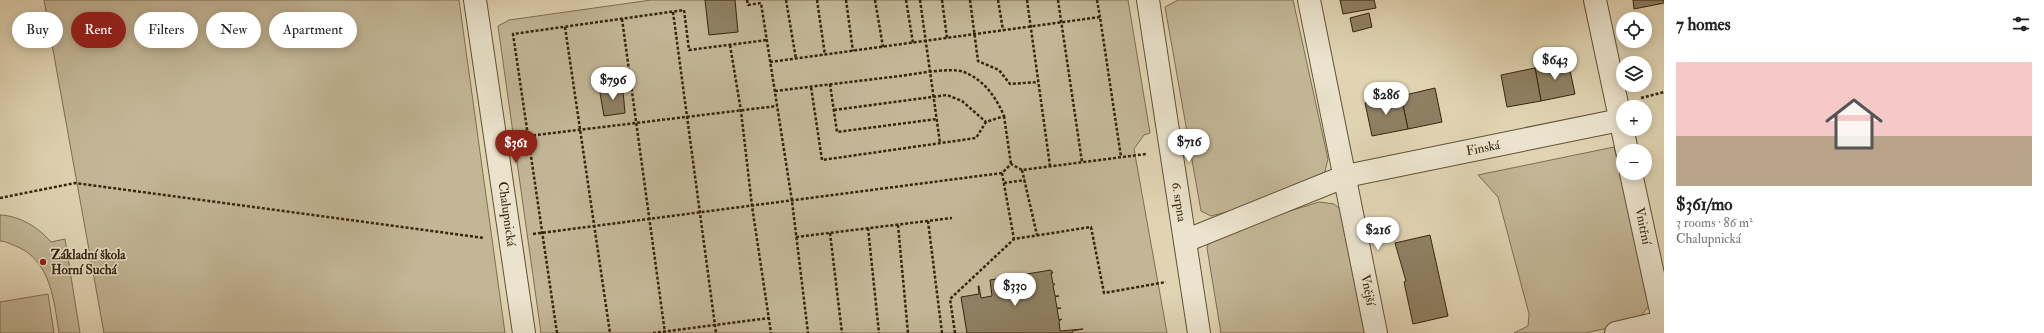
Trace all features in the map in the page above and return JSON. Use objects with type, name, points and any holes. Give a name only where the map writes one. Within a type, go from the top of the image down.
[{"type":"street","name":"Chalupnická","points":[[475,0],[524,333]]},
{"type":"street","name":"6. srpna","points":[[1148,0],[1199,333]]},
{"type":"street","points":[[1309,0],[1346,176]]},
{"type":"street","points":[[1595,0],[1616,101]]},
{"type":"street","name":"Finská","points":[[1185,241],[1346,176],[1616,121]]},
{"type":"street","name":"Vnější","points":[[1346,176],[1376,333]]},
{"type":"street","name":"Vnitřní","points":[[1633,180],[1664,324]]},
{"type":"street","points":[[1616,333],[1664,324]]},
{"type":"path","points":[[747,0],[748,5],[761,3],[792,201],[808,333]]},
{"type":"path","points":[[786,0],[796,59]]},
{"type":"path","points":[[817,0],[825,55]]},
{"type":"path","points":[[846,0],[854,50]]},
{"type":"path","points":[[875,0],[883,47]]},
{"type":"path","points":[[906,0],[913,43]]},
{"type":"path","points":[[920,0],[927,41],[940,143]]},
{"type":"path","points":[[942,0],[947,38]]},
{"type":"path","points":[[970,0],[978,61],[999,70],[1010,84],[1038,82]]},
{"type":"path","points":[[998,0],[1003,30]]},
{"type":"path","points":[[1027,0],[1050,166]]},
{"type":"path","points":[[1058,0],[1082,162]]},
{"type":"path","points":[[1097,0],[1121,157]]},
{"type":"path","points":[[557,333],[513,34],[684,10],[689,50],[767,40]]},
{"type":"path","points":[[672,12],[716,333]]},
{"type":"path","points":[[770,62],[1100,17]]},
{"type":"path","points":[[622,19],[665,332]]},
{"type":"path","points":[[565,27],[582,130],[594,226],[610,333]]},
{"type":"path","points":[[730,45],[741,111],[752,206],[771,333]]},
{"type":"path","points":[[775,91],[930,72],[963,72],[986,85],[999,103],[1004,116],[1011,164]]},
{"type":"path","points":[[830,84],[838,132],[937,119]]},
{"type":"path","points":[[811,87],[822,160],[976,138],[986,122],[1004,116]]},
{"type":"path","points":[[1639,100],[1641,97],[1664,92]]},
{"type":"path","points":[[834,110],[947,95],[962,101],[986,122]]},
{"type":"path","points":[[528,136],[777,106]]},
{"type":"path","points":[[1011,164],[1022,170],[1170,151]]},
{"type":"path","points":[[0,198],[75,183],[510,240],[543,233],[594,226],[1002,173],[1011,164]]},
{"type":"path","points":[[1022,170],[1037,235]]},
{"type":"path","points":[[1002,173],[1014,239]]},
{"type":"path","points":[[1003,184],[1025,180]]},
{"type":"path","points":[[796,237],[952,218]]},
{"type":"path","points":[[928,221],[942,333]]},
{"type":"path","points":[[898,225],[908,333]]},
{"type":"path","points":[[955,333],[950,300],[1014,239],[1091,227],[1104,293],[1191,278]]},
{"type":"path","points":[[868,228],[879,333]]},
{"type":"path","points":[[830,233],[842,333]]},
{"type":"path","points":[[653,333],[769,318]]},
{"type":"shaded area","points":[[44,0],[459,0],[505,333],[104,333],[53,48],[63,48],[63,12],[46,12]]},
{"type":"shaded area","points":[[651,0],[1128,0],[1150,133],[1144,135],[1134,149],[1167,333],[541,333],[498,26],[509,20]]},
{"type":"shaded area","points":[[1178,0],[1293,0],[1328,159],[1324,175],[1284,197],[1211,216],[1201,211],[1165,7]]},
{"type":"shaded area","points":[[1614,147],[1616,155],[1616,180],[1622,180],[1651,303],[1642,315],[1618,326],[1585,333],[1514,333],[1528,326],[1529,314],[1498,197],[1478,175]]},
{"type":"shaded area","points":[[1319,202],[1334,204],[1340,209],[1366,333],[1221,333],[1207,248],[1209,241],[1222,232]]},
{"type":"shaded area","points":[[0,215],[15,218],[28,223],[51,242],[65,239],[80,333],[59,333],[53,296],[44,272],[38,262],[29,254],[7,242],[0,241]]},
{"type":"shaded area","points":[[48,294],[54,333],[0,333],[0,302]]},
{"type":"building","points":[[705,0],[735,0],[738,32],[709,35]]},
{"type":"building","points":[[1340,0],[1374,0],[1376,8],[1343,14]]},
{"type":"building","points":[[1633,0],[1664,0],[1664,3],[1634,9]]},
{"type":"building","points":[[1369,13],[1372,27],[1353,32],[1350,18]]},
{"type":"building","points":[[1568,61],[1575,94],[1541,101],[1535,68]]},
{"type":"building","points":[[1535,68],[1541,101],[1507,107],[1501,75]]},
{"type":"building","points":[[615,86],[623,91],[625,113],[604,116],[600,93],[605,88]]},
{"type":"building","points":[[1435,88],[1442,122],[1408,129],[1401,96]]},
{"type":"building","points":[[1401,96],[1408,129],[1372,136],[1365,103]]},
{"type":"building","points":[[1430,235],[1448,316],[1413,324],[1404,282],[1406,281],[1395,243]]},
{"type":"building","points":[[1051,270],[1053,273],[1051,273],[1053,284],[1055,284],[1053,286],[1055,296],[1059,296],[1055,297],[1057,308],[1061,308],[1057,309],[1059,320],[1062,319],[1059,321],[1060,331],[1083,329],[1072,331],[1073,333],[967,333],[961,297],[979,294],[978,286],[981,298],[992,296],[990,280]]},
{"type":"place","name":"Základní škola Horní Suchá","points":[[43,262]]}]
